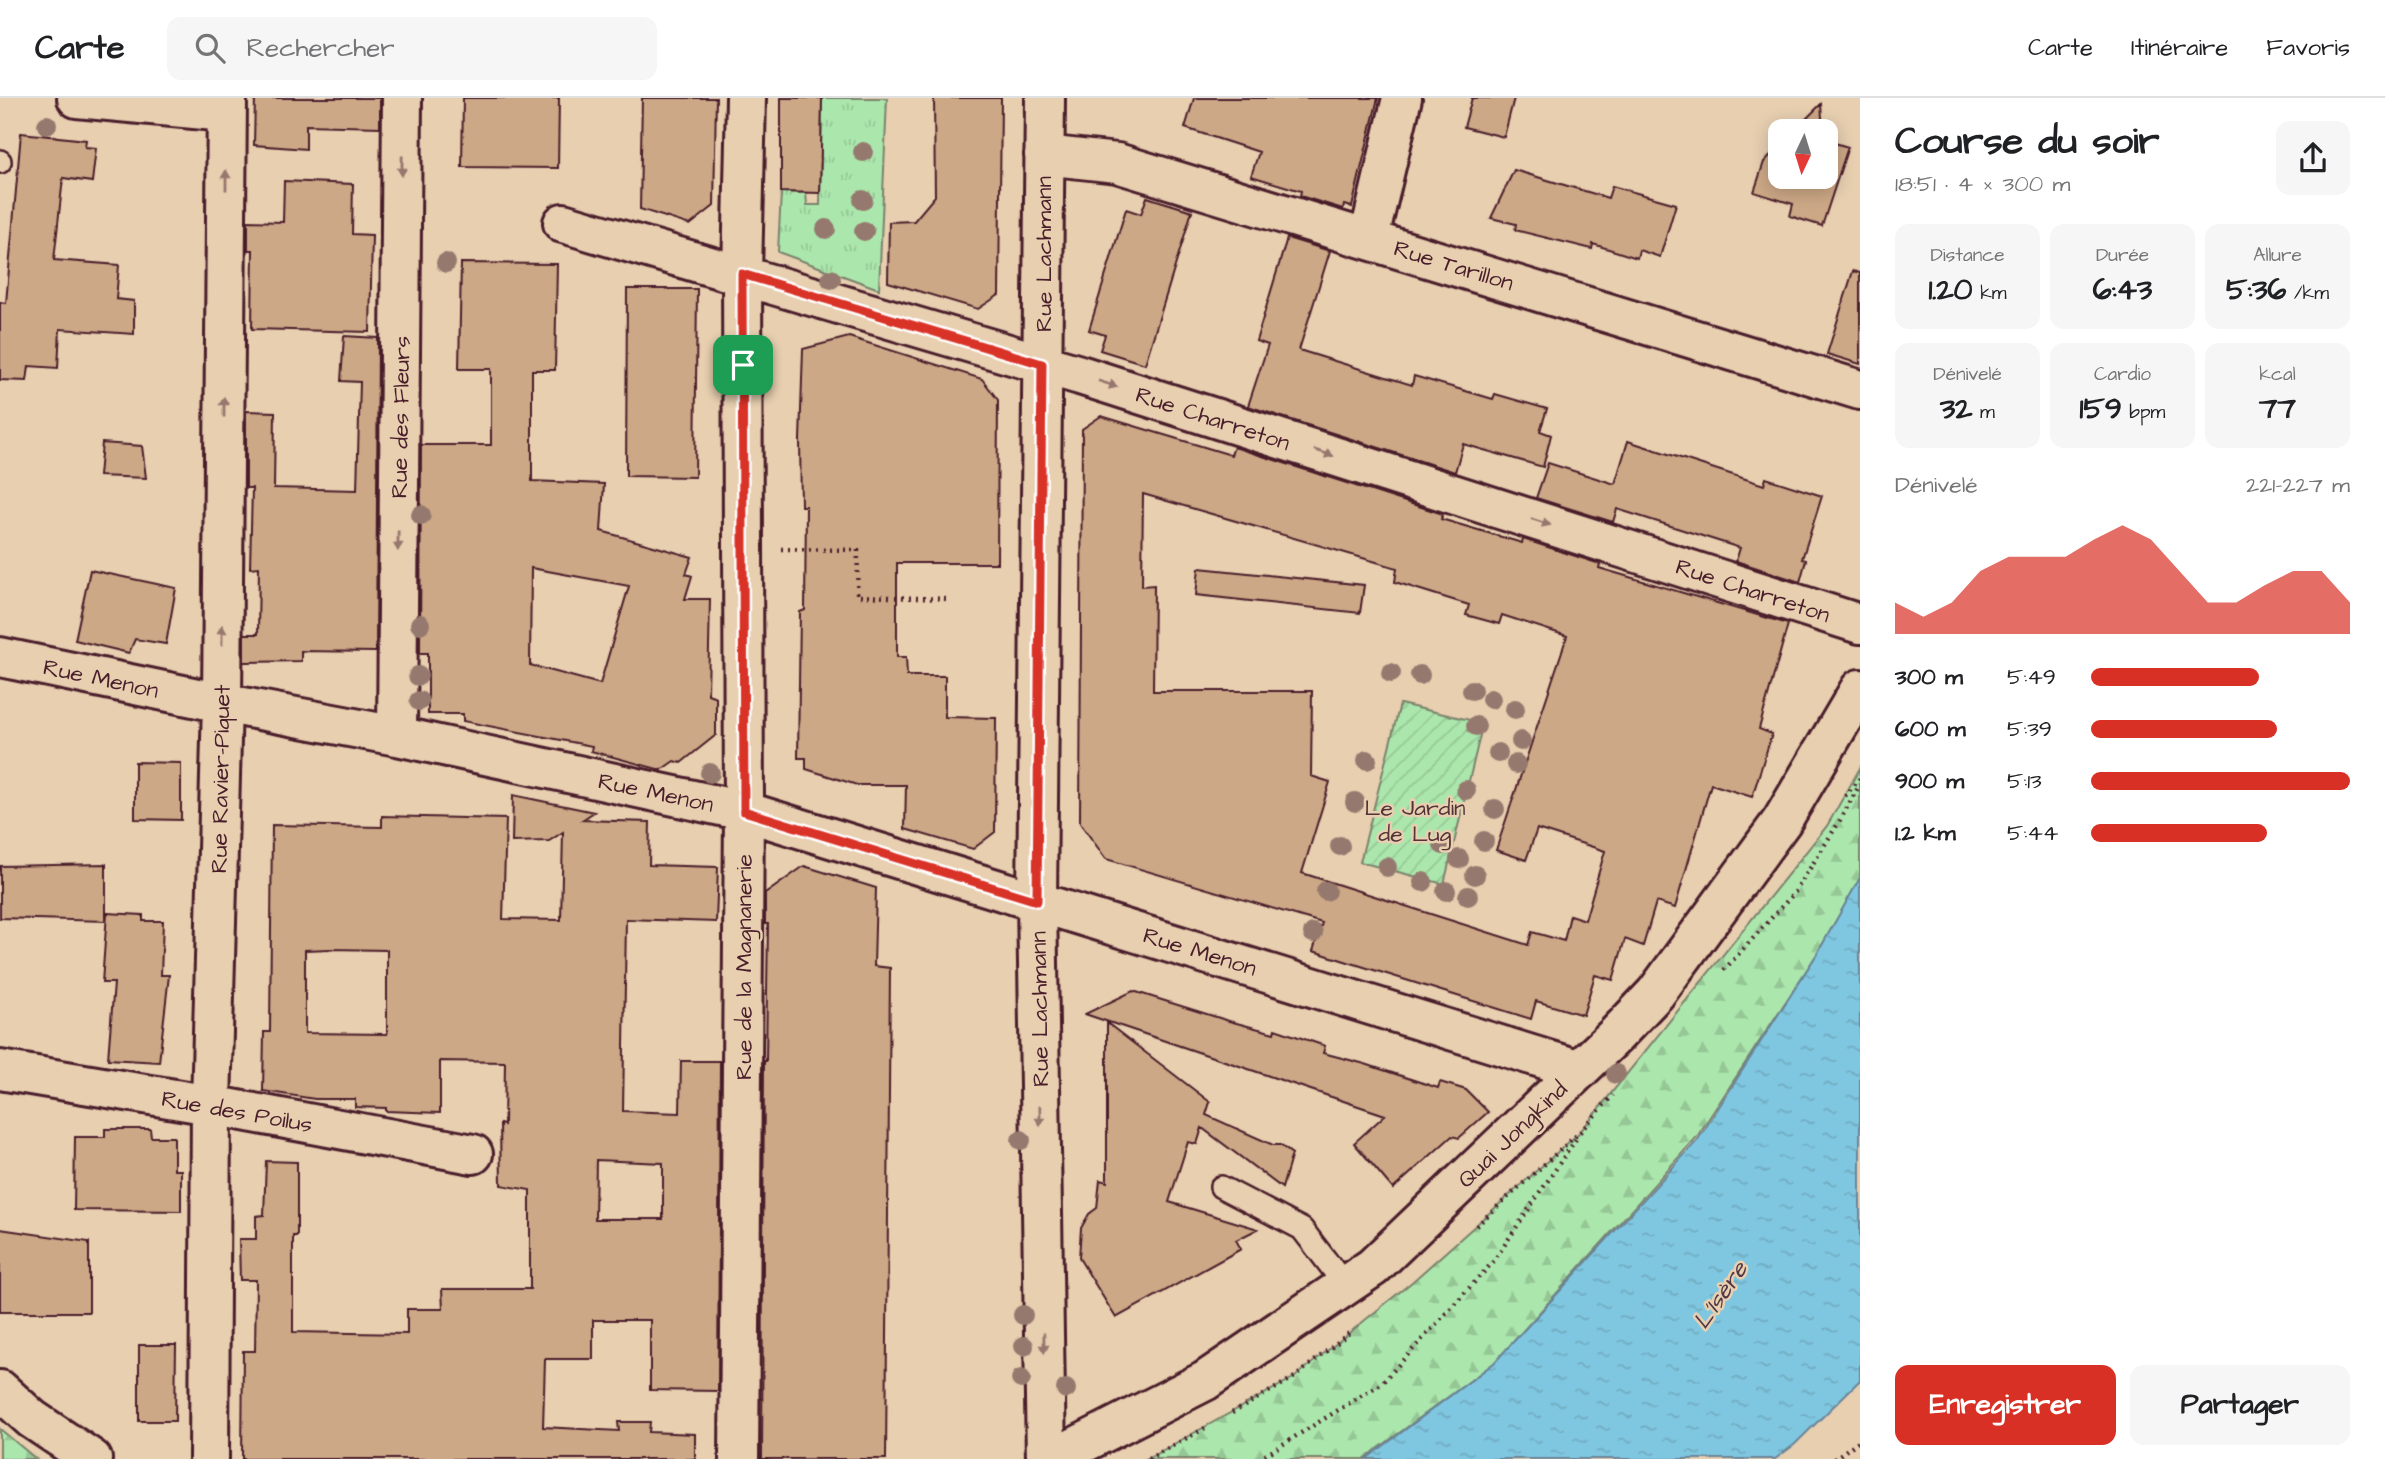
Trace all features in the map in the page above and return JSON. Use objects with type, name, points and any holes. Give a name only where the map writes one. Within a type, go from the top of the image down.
[{"type":"street","points":[[77,98],[227,105]]},
{"type":"street","name":"Rue des Fleurs","points":[[397,736],[402,98]]},
{"type":"street","name":"Rue de la Magnanerie","points":[[739,1459],[744,811],[742,274],[746,98]]},
{"type":"street","name":"Rue Lachmann","points":[[1045,98],[1037,901],[1046,1459]]},
{"type":"street","points":[[1369,238],[1402,98]]},
{"type":"street","name":"Rue Ravier-Piquet","points":[[209,1459],[211,1105],[222,703],[227,105]]},
{"type":"street","name":"Rue Tarillon","points":[[1044,155],[1117,163],[1860,390]]},
{"type":"street","name":"Rue Charreton","points":[[563,223],[1042,364],[1860,624]]},
{"type":"street","name":"Rue Menon","points":[[0,657],[397,736],[744,811],[1580,1070]]},
{"type":"street","name":"Quai Jongkind","points":[[1052,1459],[1205,1381],[1373,1267],[1580,1070],[1656,993],[1782,821],[1860,689]]},
{"type":"street","name":"Rue des Poilus","points":[[0,1070],[211,1105],[473,1154]]},
{"type":"street","points":[[0,1390],[32,1419],[92,1459]]},
{"type":"lane","points":[[1221,1187],[1302,1229],[1345,1285]]},
{"type":"path","points":[[802,550],[858,550],[857,596],[949,599]]},
{"type":"path","points":[[1843,797],[1860,778]]},
{"type":"path","points":[[1259,1459],[1382,1382],[1493,1262],[1580,1132]]},
{"type":"path","points":[[1834,1459],[1860,1440]]},
{"type":"green space","points":[[822,98],[887,98],[879,289],[778,252],[781,192],[806,193],[807,205],[820,205]]},
{"type":"green space","name":"Le Jardin de Lug","points":[[1400,704],[1483,723],[1444,884],[1360,862]]},
{"type":"green space","points":[[1860,768],[1860,878],[1817,954],[1696,1138],[1494,1363],[1364,1459],[1147,1459],[1295,1377],[1412,1282],[1580,1132],[1827,826]]},
{"type":"green space","points":[[0,1429],[36,1459],[0,1459]]},
{"type":"water","name":"L'Isère","points":[[1860,878],[1860,1380],[1794,1445],[1775,1459],[1366,1459],[1494,1363],[1697,1141],[1817,954]]},
{"type":"building","points":[[255,98],[380,98],[380,127],[306,125],[306,149],[254,145]]},
{"type":"building","points":[[463,98],[559,98],[558,168],[462,167]]},
{"type":"building","points":[[642,98],[716,98],[714,206],[690,225],[640,209]]},
{"type":"building","points":[[781,98],[822,98],[820,193],[781,192]]},
{"type":"building","points":[[934,98],[1001,98],[999,295],[978,309],[888,282],[889,222],[914,221],[935,196]]},
{"type":"building","points":[[1194,98],[1378,98],[1352,207],[1344,205],[1343,209],[1300,196],[1301,191],[1251,176],[1259,152],[1185,128]]},
{"type":"building","points":[[1472,98],[1514,98],[1504,137],[1464,127]]},
{"type":"building","points":[[1821,104],[1822,119],[1806,119]]},
{"type":"building","points":[[21,133],[86,140],[85,147],[96,148],[92,182],[63,178],[54,260],[119,265],[116,299],[134,301],[134,334],[60,329],[58,368],[29,366],[27,381],[0,380],[0,302],[6,303]]},
{"type":"building","points":[[1838,144],[1848,147],[1838,177]]},
{"type":"building","points":[[1768,158],[1768,189],[1834,189],[1822,226],[1790,216],[1793,204],[1754,192]]},
{"type":"building","points":[[1514,170],[1608,198],[1612,186],[1676,204],[1660,257],[1639,250],[1637,258],[1593,244],[1592,249],[1515,230],[1516,224],[1491,218]]},
{"type":"building","points":[[284,181],[353,184],[352,234],[372,235],[370,332],[252,329],[253,250],[248,250],[248,221],[283,222]]},
{"type":"building","points":[[1147,197],[1192,211],[1145,364],[1100,350],[1105,335],[1089,330],[1126,209],[1141,214]]},
{"type":"building","points":[[1287,238],[1330,251],[1299,350],[1412,385],[1414,376],[1493,399],[1495,394],[1547,409],[1540,431],[1551,435],[1543,467],[1463,444],[1455,472],[1248,406],[1268,345],[1256,341]]},
{"type":"building","points":[[461,263],[557,264],[555,370],[532,370],[532,481],[604,484],[601,531],[692,557],[686,574],[692,576],[685,599],[710,599],[708,694],[716,697],[716,735],[681,763],[674,761],[661,770],[591,751],[592,746],[463,721],[463,714],[428,714],[428,653],[420,653],[421,445],[491,445],[491,369],[459,369]],"holes":[[[531,568],[629,586],[600,684],[530,665]]]},
{"type":"building","points":[[1853,271],[1860,273],[1860,364],[1827,354]]},
{"type":"building","points":[[627,289],[697,289],[695,477],[626,476]]},
{"type":"building","points":[[344,336],[378,338],[376,652],[301,651],[301,661],[244,662],[244,634],[258,634],[259,567],[250,568],[252,488],[246,488],[246,411],[275,412],[274,488],[357,490],[360,382],[341,381]]},
{"type":"building","points":[[849,337],[982,379],[998,400],[997,563],[897,563],[897,657],[906,657],[907,676],[945,676],[945,717],[996,718],[995,832],[973,849],[905,829],[906,785],[857,785],[806,769],[806,758],[798,758],[800,612],[805,610],[806,506],[801,506],[800,440],[803,349]]},
{"type":"building","points":[[1101,416],[1231,455],[1234,447],[1443,514],[1441,519],[1522,543],[1523,539],[1600,564],[1599,568],[1788,624],[1759,729],[1772,734],[1752,797],[1711,784],[1675,908],[1656,902],[1643,946],[1625,939],[1613,980],[1595,975],[1583,1015],[1536,1001],[1531,1019],[1313,951],[1322,923],[1106,859],[1080,823],[1082,429]],"holes":[[[1143,494],[1397,568],[1395,582],[1469,605],[1466,615],[1499,624],[1502,615],[1567,636],[1496,850],[1526,860],[1537,829],[1605,851],[1585,920],[1570,915],[1564,941],[1532,932],[1528,945],[1302,873],[1330,782],[1311,776],[1312,691],[1153,691],[1154,585],[1142,586]]]},
{"type":"building","points":[[1628,441],[1764,485],[1766,478],[1822,496],[1802,559],[1806,560],[1800,582],[1736,561],[1740,548],[1617,509],[1613,522],[1536,498],[1548,463],[1615,484]]},
{"type":"building","points":[[102,443],[142,446],[146,478],[99,476]]},
{"type":"building","points":[[1199,568],[1364,585],[1360,613],[1196,595]]},
{"type":"building","points":[[90,570],[176,588],[166,644],[135,639],[129,653],[75,640]]},
{"type":"building","points":[[135,762],[181,763],[181,820],[135,819]]},
{"type":"building","points":[[513,795],[594,812],[582,820],[650,822],[649,865],[718,867],[716,922],[626,919],[623,1111],[680,1113],[681,1061],[720,1061],[718,1391],[650,1390],[650,1320],[593,1320],[593,1359],[545,1359],[543,1427],[619,1431],[618,1422],[650,1422],[649,1432],[695,1434],[695,1459],[242,1459],[243,1351],[255,1351],[256,1280],[240,1280],[239,1239],[256,1239],[256,1216],[264,1215],[266,1161],[297,1162],[297,1236],[293,1236],[293,1332],[407,1334],[407,1309],[443,1309],[442,1289],[530,1289],[530,1190],[501,1185],[500,1124],[504,1125],[505,1062],[440,1061],[440,1113],[386,1111],[386,1108],[355,1107],[355,1099],[315,1099],[263,1091],[264,1032],[270,1032],[272,825],[382,827],[382,816],[506,819],[503,919],[561,920],[563,832],[549,841],[512,842]],"holes":[[[305,950],[387,950],[387,1034],[305,1033]],[[596,1160],[663,1163],[663,1219],[595,1219]]]},
{"type":"building","points":[[106,864],[106,921],[0,918],[0,866]]},
{"type":"building","points":[[804,866],[876,888],[874,966],[890,968],[886,1459],[762,1459],[764,1061],[768,924],[765,924],[765,894]]},
{"type":"building","points":[[107,913],[143,915],[143,921],[163,921],[161,975],[169,975],[159,1062],[108,1059],[114,983],[102,983]]},
{"type":"building","points":[[1133,991],[1229,1021],[1274,1033],[1275,1029],[1325,1046],[1323,1053],[1438,1088],[1440,1082],[1466,1090],[1488,1112],[1459,1138],[1452,1136],[1393,1189],[1354,1143],[1385,1115],[1085,1014]]},
{"type":"building","points":[[1107,1023],[1210,1102],[1206,1115],[1273,1145],[1280,1145],[1292,1154],[1282,1188],[1202,1128],[1197,1144],[1188,1142],[1169,1202],[1258,1229],[1236,1240],[1241,1249],[1116,1318],[1079,1258],[1081,1228],[1089,1214],[1097,1208],[1100,1180],[1107,1182]]},
{"type":"building","points":[[105,1129],[150,1129],[151,1137],[174,1137],[174,1170],[181,1170],[181,1211],[74,1210],[75,1137],[105,1137]]},
{"type":"building","points":[[0,1229],[89,1242],[89,1312],[0,1312]]},
{"type":"building","points":[[139,1345],[176,1345],[175,1421],[139,1421]]},
{"type":"route","points":[[742,274],[1042,364],[1037,901],[744,811],[743,365],[742,274]]}]
